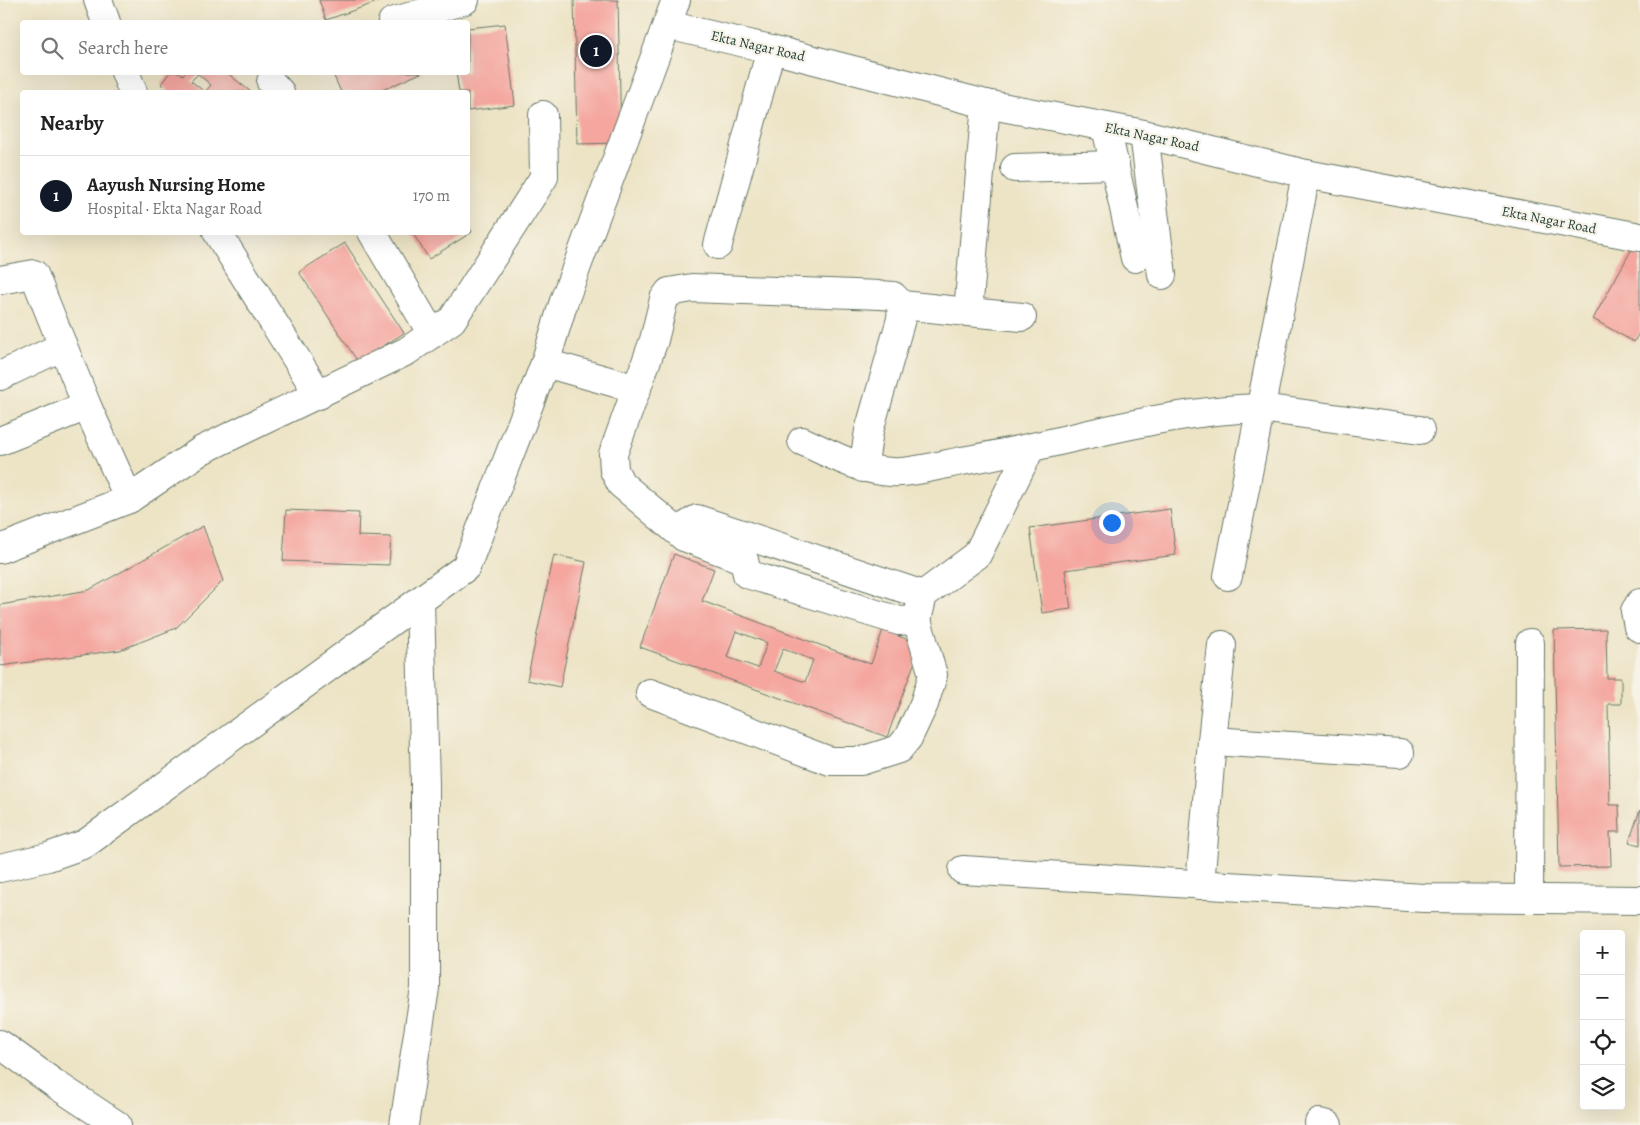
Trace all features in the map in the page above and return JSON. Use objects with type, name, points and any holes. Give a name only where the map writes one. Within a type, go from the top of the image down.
[{"type":"street","points":[[98,0],[105,20]]},
{"type":"street","points":[[399,20],[464,0]]},
{"type":"street","points":[[0,868],[48,857],[85,844],[466,567],[545,363],[564,302],[676,0]]},
{"type":"street","name":"Ekta Nagar Road","points":[[667,25],[986,104],[1144,134],[1306,174],[1640,237]]},
{"type":"street","points":[[718,245],[770,49]]},
{"type":"street","points":[[126,75],[132,90]]},
{"type":"street","points":[[968,312],[986,104]]},
{"type":"street","points":[[0,550],[129,499],[202,450],[319,395],[363,370],[407,351],[452,320],[544,177],[543,114]]},
{"type":"street","points":[[1106,127],[1135,258]]},
{"type":"street","points":[[1144,134],[1162,275]]},
{"type":"street","points":[[1014,168],[1114,165]]},
{"type":"street","points":[[1228,576],[1306,174]]},
{"type":"street","points":[[219,235],[319,395]]},
{"type":"street","points":[[374,235],[432,334]]},
{"type":"street","points":[[0,280],[34,274],[87,406],[129,499]]},
{"type":"street","points":[[1022,317],[902,305],[893,296],[881,295],[679,289],[669,292],[664,299],[654,340],[613,454],[614,470],[621,484],[684,538],[744,560],[747,574],[754,577],[898,621],[920,607],[977,555],[1030,448]]},
{"type":"street","points":[[863,468],[869,431],[901,319],[902,305]]},
{"type":"street","points":[[0,376],[64,346]]},
{"type":"street","points":[[545,363],[637,389]]},
{"type":"street","points":[[0,441],[87,406]]},
{"type":"street","points":[[802,441],[863,468],[893,473],[1030,448],[1154,421],[1262,408],[1420,430]]},
{"type":"street","points":[[684,538],[686,526],[697,519],[920,607]]},
{"type":"street","points":[[404,1125],[425,988],[425,784],[420,602]]},
{"type":"street","points":[[1640,602],[1635,611],[1638,627],[1640,628]]},
{"type":"street","points":[[650,693],[830,761],[862,761],[899,749],[908,738],[924,704],[933,675],[920,607]]},
{"type":"street","points":[[1529,899],[1530,643]]},
{"type":"street","points":[[1200,885],[1222,646]]},
{"type":"street","points":[[1212,741],[1400,753]]},
{"type":"street","points":[[963,870],[1424,898],[1640,900]]},
{"type":"street","points":[[0,1044],[118,1125]]},
{"type":"building","points":[[319,0],[383,0],[326,20]]},
{"type":"building","points":[[574,0],[618,0],[621,143],[577,144]]},
{"type":"building","points":[[505,24],[515,105],[470,111],[470,90],[459,90],[456,75],[470,75],[470,28]]},
{"type":"building","points":[[168,75],[197,75],[191,81],[202,90],[167,90],[161,84]]},
{"type":"building","points":[[199,75],[230,75],[248,90],[207,90],[211,85]]},
{"type":"building","points":[[333,75],[416,75],[382,90],[340,90]]},
{"type":"building","points":[[414,235],[467,235],[429,259]]},
{"type":"building","points":[[345,243],[404,333],[358,362],[299,272]]},
{"type":"building","points":[[1633,247],[1640,249],[1640,331],[1634,342],[1593,319]]},
{"type":"building","points":[[1170,509],[1176,555],[1065,570],[1071,609],[1042,613],[1030,528]]},
{"type":"building","points":[[286,510],[359,513],[358,536],[391,537],[389,565],[283,561]]},
{"type":"building","points":[[203,526],[223,581],[176,628],[120,650],[0,666],[0,605],[89,590]]},
{"type":"building","points":[[674,554],[714,569],[702,601],[871,664],[883,630],[921,645],[887,737],[640,647]],"holes":[[[736,631],[767,643],[758,668],[727,657]],[[783,649],[813,660],[805,682],[774,671]]]},
{"type":"building","points":[[554,555],[586,562],[560,687],[527,680]]},
{"type":"building","points":[[1606,629],[1607,678],[1621,678],[1621,704],[1608,704],[1610,805],[1619,805],[1620,832],[1610,832],[1611,866],[1559,867],[1554,630]]},
{"type":"building","points":[[1640,810],[1640,845],[1629,842]]},
{"type":"place","name":"Aayush Nursing Home","points":[[596,51]]}]
